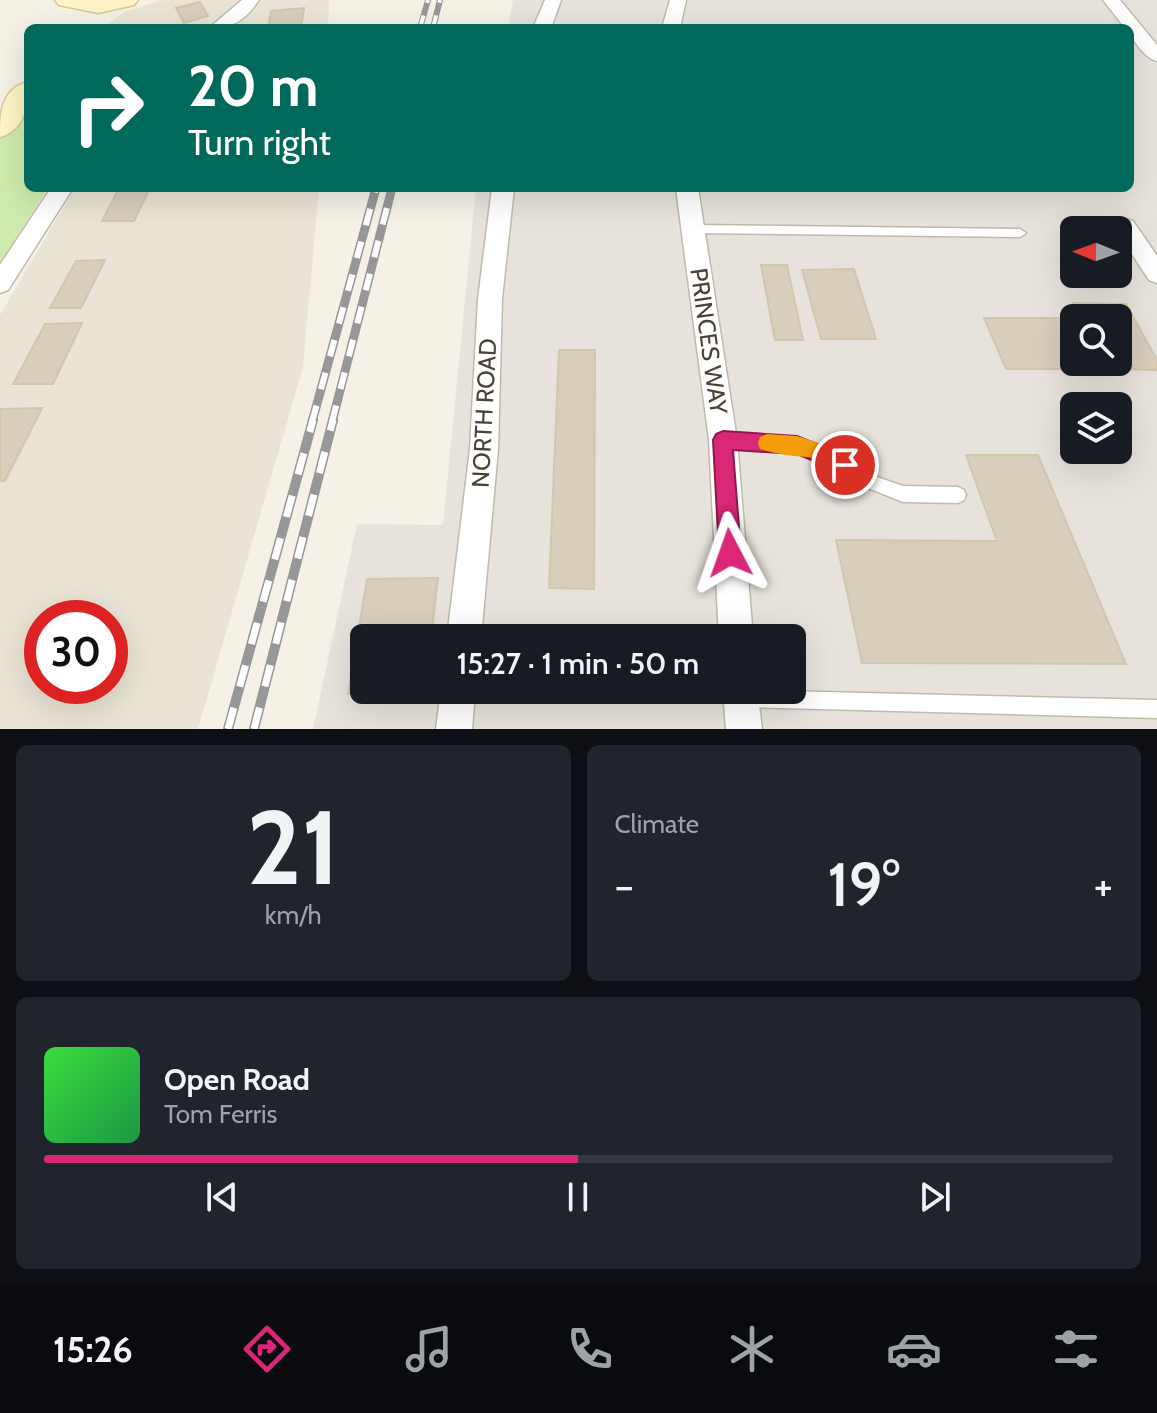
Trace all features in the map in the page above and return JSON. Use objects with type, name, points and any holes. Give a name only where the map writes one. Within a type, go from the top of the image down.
[{"type":"main road","points":[[67,0],[98,6],[126,0]]},
{"type":"main road","points":[[83,24],[98,6]]},
{"type":"main road","points":[[0,128],[24,95]]},
{"type":"street","points":[[223,24],[251,0]]},
{"type":"street","points":[[544,24],[553,0]]},
{"type":"street","points":[[672,24],[678,0]]},
{"type":"street","points":[[1111,0],[1131,24]]},
{"type":"street","points":[[1134,28],[1157,56]]},
{"type":"street","points":[[0,284],[59,192]]},
{"type":"street","name":"NORTH ROAD","points":[[465,624],[484,449],[490,299],[503,192]]},
{"type":"street","name":"PRINCES WAY","points":[[688,192],[723,440],[735,624]]},
{"type":"street","points":[[1132,237],[1157,274]]},
{"type":"street","points":[[454,729],[457,704]]},
{"type":"lane","points":[[693,229],[1020,233]]},
{"type":"lane","points":[[723,440],[797,445],[818,451],[869,481],[903,494],[958,495]]},
{"type":"lane","points":[[741,705],[1157,709]]},
{"type":"shaded area","points":[[163,0],[329,0],[328,24],[108,24],[124,12]]},
{"type":"shaded area","points":[[513,0],[1157,0],[1157,729],[313,729],[357,524],[443,525],[476,192],[1134,192],[1134,24],[509,24]]},
{"type":"shaded area","points":[[73,192],[319,192],[303,367],[198,729],[0,729],[0,315]]},
{"type":"green space","points":[[20,108],[24,108],[24,192],[45,192],[0,263],[0,136]]},
{"type":"building","points":[[200,2],[208,16],[184,23],[176,8]]},
{"type":"building","points":[[304,8],[302,24],[269,24],[271,11]]},
{"type":"building","points":[[117,192],[148,192],[134,221],[102,221]]},
{"type":"building","points":[[105,260],[81,308],[50,308],[76,261]]},
{"type":"building","points":[[761,265],[787,265],[803,340],[775,340]]},
{"type":"building","points":[[854,269],[876,339],[821,339],[802,270]]},
{"type":"building","points":[[1132,315],[1157,360],[1157,370],[1132,370]]},
{"type":"building","points":[[984,318],[1060,318],[1060,369],[1006,369]]},
{"type":"building","points":[[82,323],[53,384],[13,384],[45,324]]},
{"type":"building","points":[[559,350],[595,350],[594,589],[549,588]]},
{"type":"building","points":[[42,408],[5,481],[0,481],[0,409]]},
{"type":"building","points":[[966,455],[1038,455],[1126,664],[862,663],[836,540],[997,541]]},
{"type":"building","points":[[438,578],[433,624],[360,624],[367,579]]},
{"type":"railway","points":[[421,24],[428,0]]},
{"type":"railway","points":[[434,24],[440,0]]},
{"type":"railway","points":[[312,422],[375,192]]},
{"type":"railway","points":[[332,422],[391,192]]},
{"type":"railway","points":[[228,729],[313,420]]},
{"type":"railway","points":[[254,729],[333,420]]},
{"type":"slow traffic","points":[[767,443],[815,450]]},
{"type":"route","points":[[730,553],[723,440],[797,445],[818,451],[845,465]]}]
